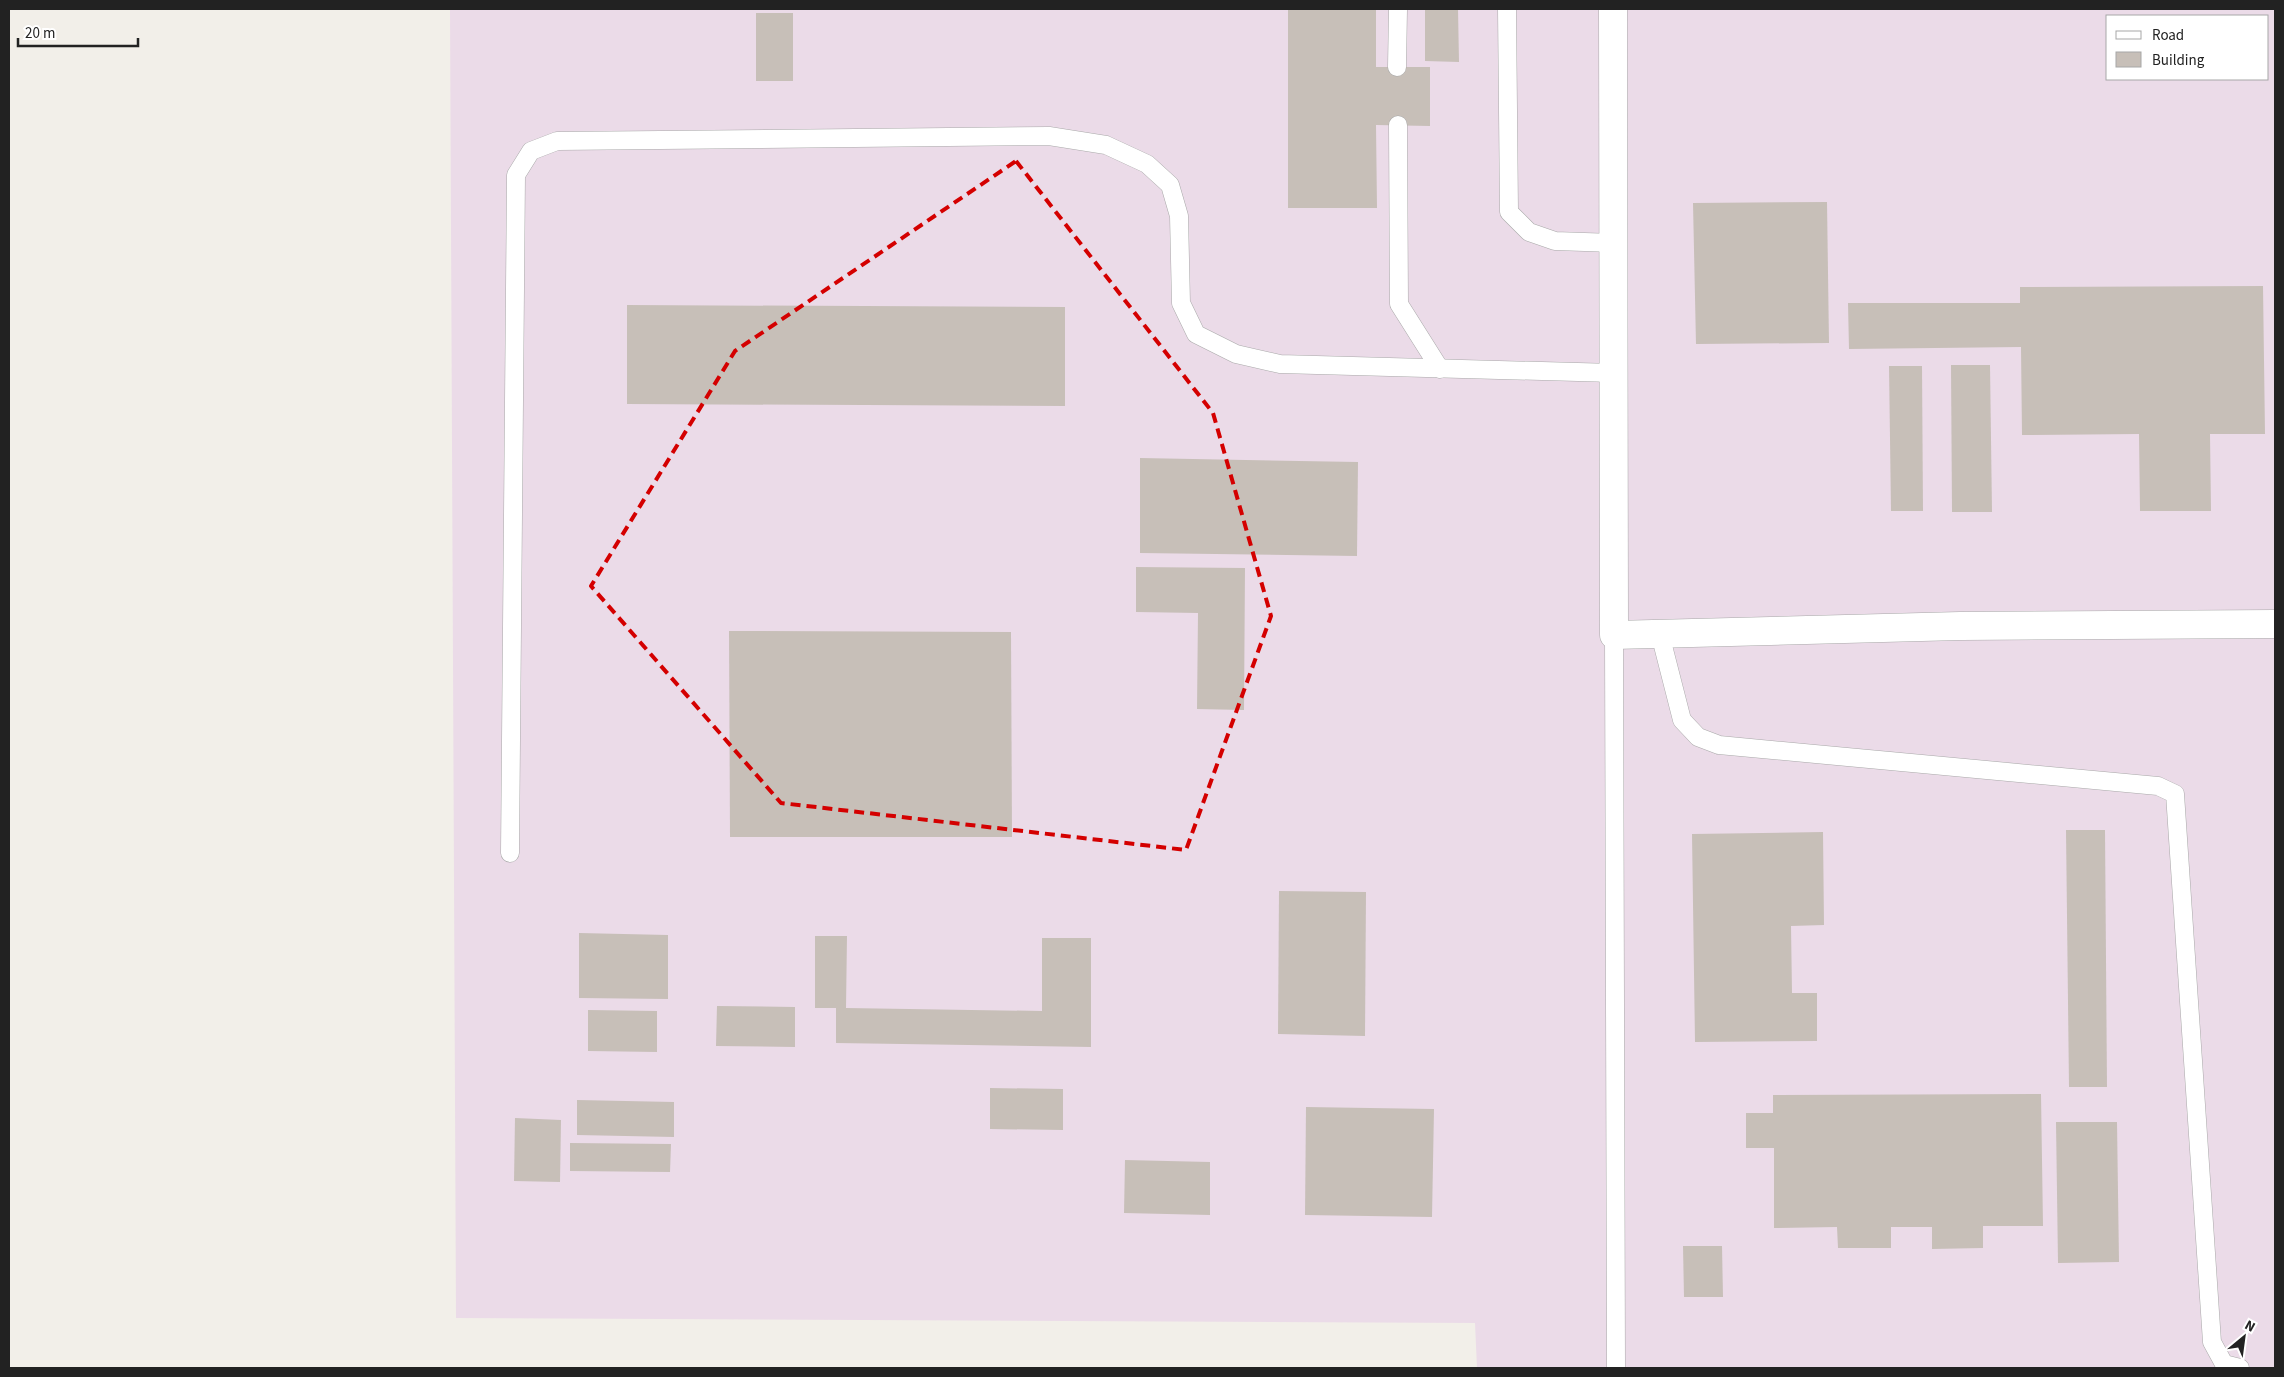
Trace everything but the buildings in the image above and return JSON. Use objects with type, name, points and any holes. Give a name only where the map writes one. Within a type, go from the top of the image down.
[{"type":"street","points":[[1613,9],[1614,636],[1960,626],[2275,624]]},
{"type":"lane","points":[[1398,9],[1398,67]]},
{"type":"lane","points":[[1507,9],[1509,212],[1530,232],[1555,241],[1614,243]]},
{"type":"lane","points":[[1398,125],[1399,304],[1440,369]]},
{"type":"lane","points":[[510,853],[516,175],[530,151],[557,141],[1049,136],[1106,145],[1147,164],[1170,185],[1179,216],[1181,302],[1196,334],[1236,354],[1280,364],[1614,373]]},
{"type":"lane","points":[[1660,634],[1682,720],[1698,738],[1719,745],[2158,786],[2175,794],[2212,1342],[2224,1364],[2240,1368]]},
{"type":"lane","points":[[1614,636],[1616,1368]]},
{"type":"highlighted area","points":[[1016,161],[1213,413],[1271,616],[1186,850],[781,803],[591,586],[735,351]]},
{"type":"shaded area","points":[[450,9],[2275,9],[2275,1368],[1477,1368],[1475,1323],[456,1318]]}]
